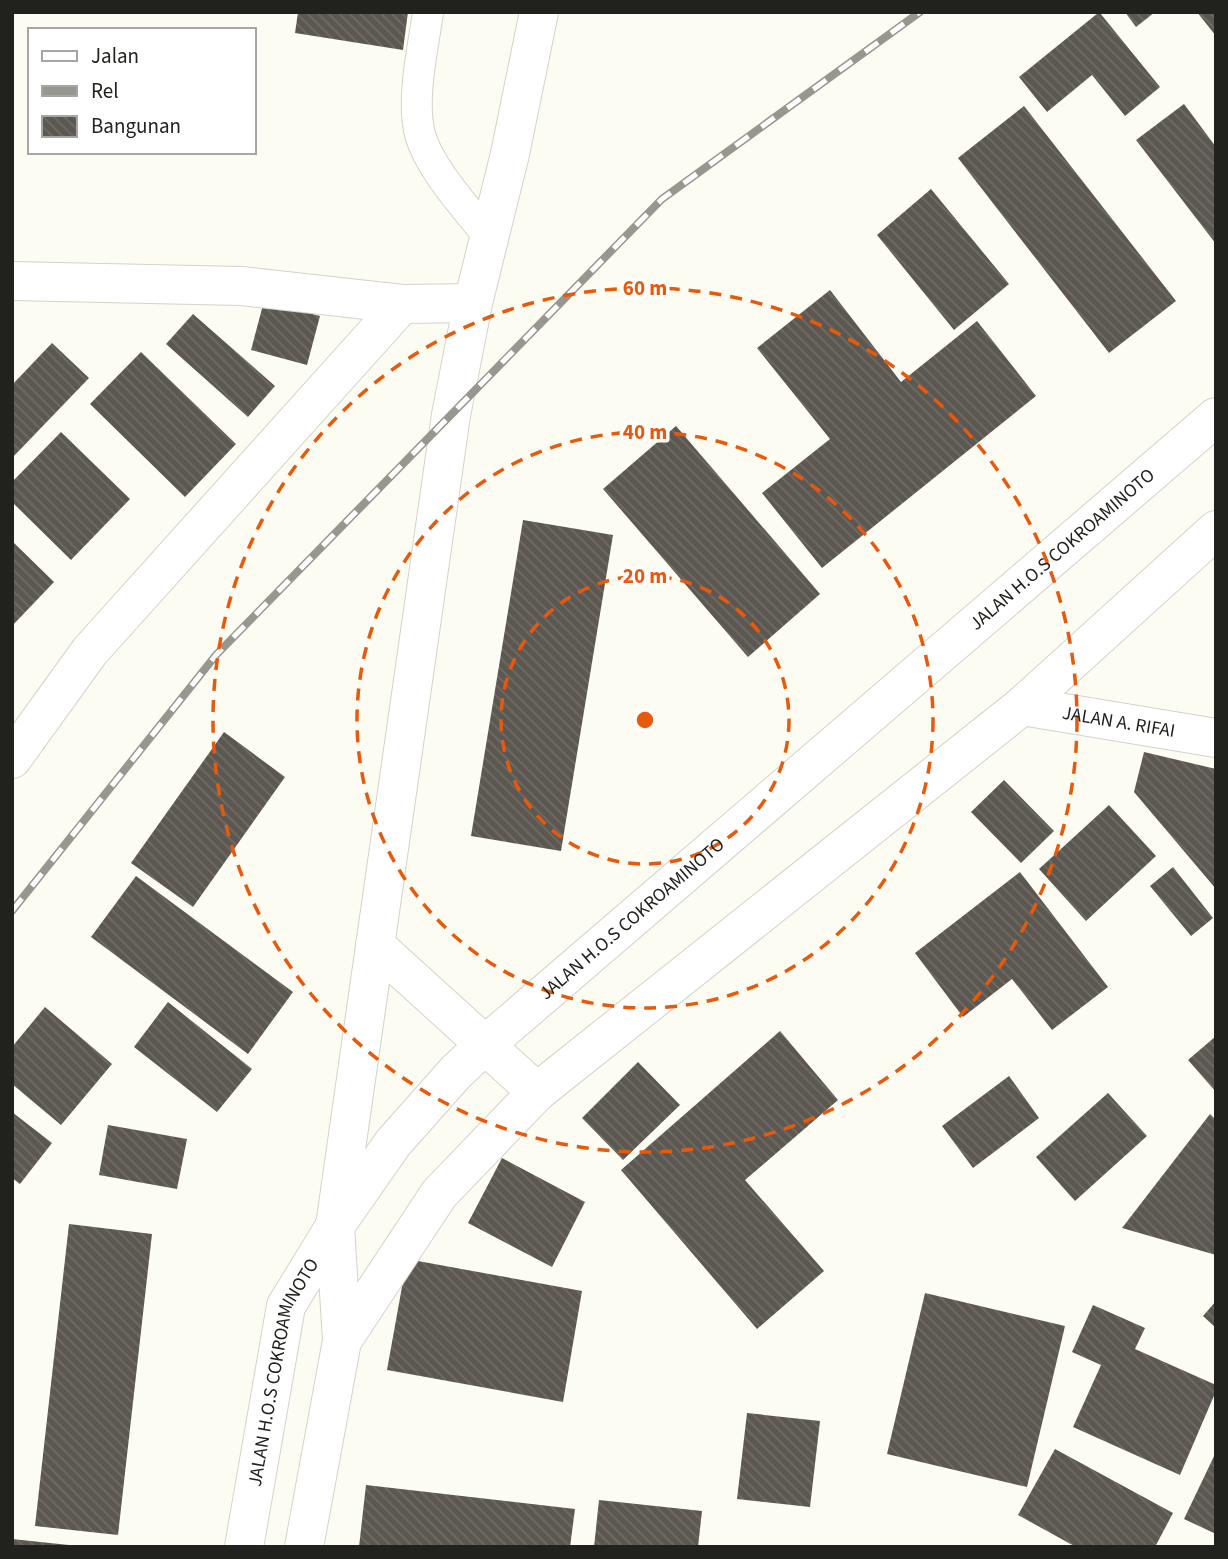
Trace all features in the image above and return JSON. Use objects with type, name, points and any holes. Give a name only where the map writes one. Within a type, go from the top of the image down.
[{"type":"main road","points":[[304,1547],[342,1340],[335,1226],[449,428],[473,303],[510,154],[540,12]]},
{"type":"main road","points":[[12,282],[241,286],[402,304],[473,303]]},
{"type":"main road","points":[[12,759],[90,650],[402,304]]},
{"type":"main road","name":"JALAN H.O.S COKROAMINOTO","points":[[244,1547],[286,1306],[335,1226],[393,1143],[456,1072],[485,1045],[1216,417]]},
{"type":"main road","points":[[342,1340],[439,1194],[537,1092],[1022,706],[1216,530]]},
{"type":"main road","name":"JALAN A. RIFAI","points":[[1022,706],[1216,738]]},
{"type":"main road","points":[[375,945],[537,1092]]},
{"type":"lane","points":[[428,12],[418,83],[419,131],[437,172],[489,238]]},
{"type":"building","points":[[298,12],[408,12],[403,50],[295,33]]},
{"type":"building","points":[[1125,12],[1155,12],[1136,27]]},
{"type":"building","points":[[1197,12],[1216,12],[1216,36]]},
{"type":"building","points":[[1098,13],[1160,87],[1125,116],[1092,75],[1047,112],[1019,77]]},
{"type":"building","points":[[1184,104],[1216,147],[1216,244],[1136,140]]},
{"type":"building","points":[[1024,106],[1176,301],[1109,353],[958,158]]},
{"type":"building","points":[[931,189],[1009,284],[954,330],[877,235]]},
{"type":"building","points":[[830,290],[901,382],[977,321],[1036,396],[822,568],[762,493],[830,439],[757,348]]},
{"type":"building","points":[[264,301],[320,316],[307,365],[251,350]]},
{"type":"building","points":[[193,314],[275,386],[248,417],[166,344]]},
{"type":"building","points":[[52,343],[89,378],[12,458],[12,385]]},
{"type":"building","points":[[141,352],[236,444],[185,497],[90,404]]},
{"type":"building","points":[[676,426],[820,594],[748,657],[603,489]]},
{"type":"building","points":[[61,432],[130,499],[71,560],[12,502],[12,482]]},
{"type":"building","points":[[523,520],[613,535],[561,851],[471,836]]},
{"type":"building","points":[[12,541],[54,582],[12,626]]},
{"type":"building","points":[[224,732],[285,777],[193,907],[131,863]]},
{"type":"building","points":[[1144,752],[1216,769],[1216,889],[1134,792]]},
{"type":"building","points":[[1004,780],[1054,831],[1021,863],[971,812]]},
{"type":"building","points":[[1109,805],[1156,856],[1086,921],[1039,869]]},
{"type":"building","points":[[1173,867],[1213,918],[1191,936],[1150,886]]},
{"type":"building","points":[[1020,872],[1108,987],[1052,1030],[1012,979],[963,1017],[915,953]]},
{"type":"building","points":[[136,876],[293,992],[248,1054],[91,937]]},
{"type":"building","points":[[168,1002],[252,1069],[217,1112],[134,1047]]},
{"type":"building","points":[[45,1007],[112,1064],[61,1125],[12,1084],[12,1047]]},
{"type":"building","points":[[780,1031],[838,1100],[745,1180],[824,1271],[757,1329],[621,1170]]},
{"type":"building","points":[[1216,1036],[1216,1092],[1188,1060]]},
{"type":"building","points":[[638,1062],[680,1105],[623,1160],[582,1118]]},
{"type":"building","points":[[1009,1076],[1039,1118],[973,1168],[942,1126]]},
{"type":"building","points":[[1108,1093],[1147,1136],[1075,1201],[1036,1157]]},
{"type":"building","points":[[12,1112],[52,1143],[20,1184],[12,1178]]},
{"type":"building","points":[[1210,1114],[1216,1120],[1216,1255],[1122,1228]]},
{"type":"building","points":[[108,1125],[187,1139],[177,1189],[99,1175]]},
{"type":"building","points":[[502,1158],[585,1202],[552,1267],[468,1223]]},
{"type":"building","points":[[69,1224],[152,1234],[118,1535],[35,1526]]},
{"type":"building","points":[[407,1259],[582,1291],[563,1402],[387,1370]]},
{"type":"building","points":[[925,1293],[1065,1326],[1027,1487],[887,1454]]},
{"type":"building","points":[[1216,1301],[1216,1328],[1203,1316]]},
{"type":"building","points":[[1093,1305],[1145,1328],[1135,1349],[1216,1385],[1216,1391],[1180,1475],[1073,1427],[1101,1365],[1072,1352]]},
{"type":"building","points":[[747,1413],[820,1421],[810,1507],[737,1499]]},
{"type":"building","points":[[1055,1449],[1173,1513],[1155,1547],[1076,1547],[1018,1515]]},
{"type":"building","points":[[1216,1452],[1216,1534],[1184,1519]]},
{"type":"building","points":[[366,1485],[575,1509],[570,1547],[359,1547]]},
{"type":"building","points":[[599,1500],[702,1511],[698,1547],[594,1547]]},
{"type":"building","points":[[12,1539],[69,1545],[69,1547],[12,1547]]},
{"type":"railway","points":[[12,911],[216,655],[662,199],[920,12]]}]
